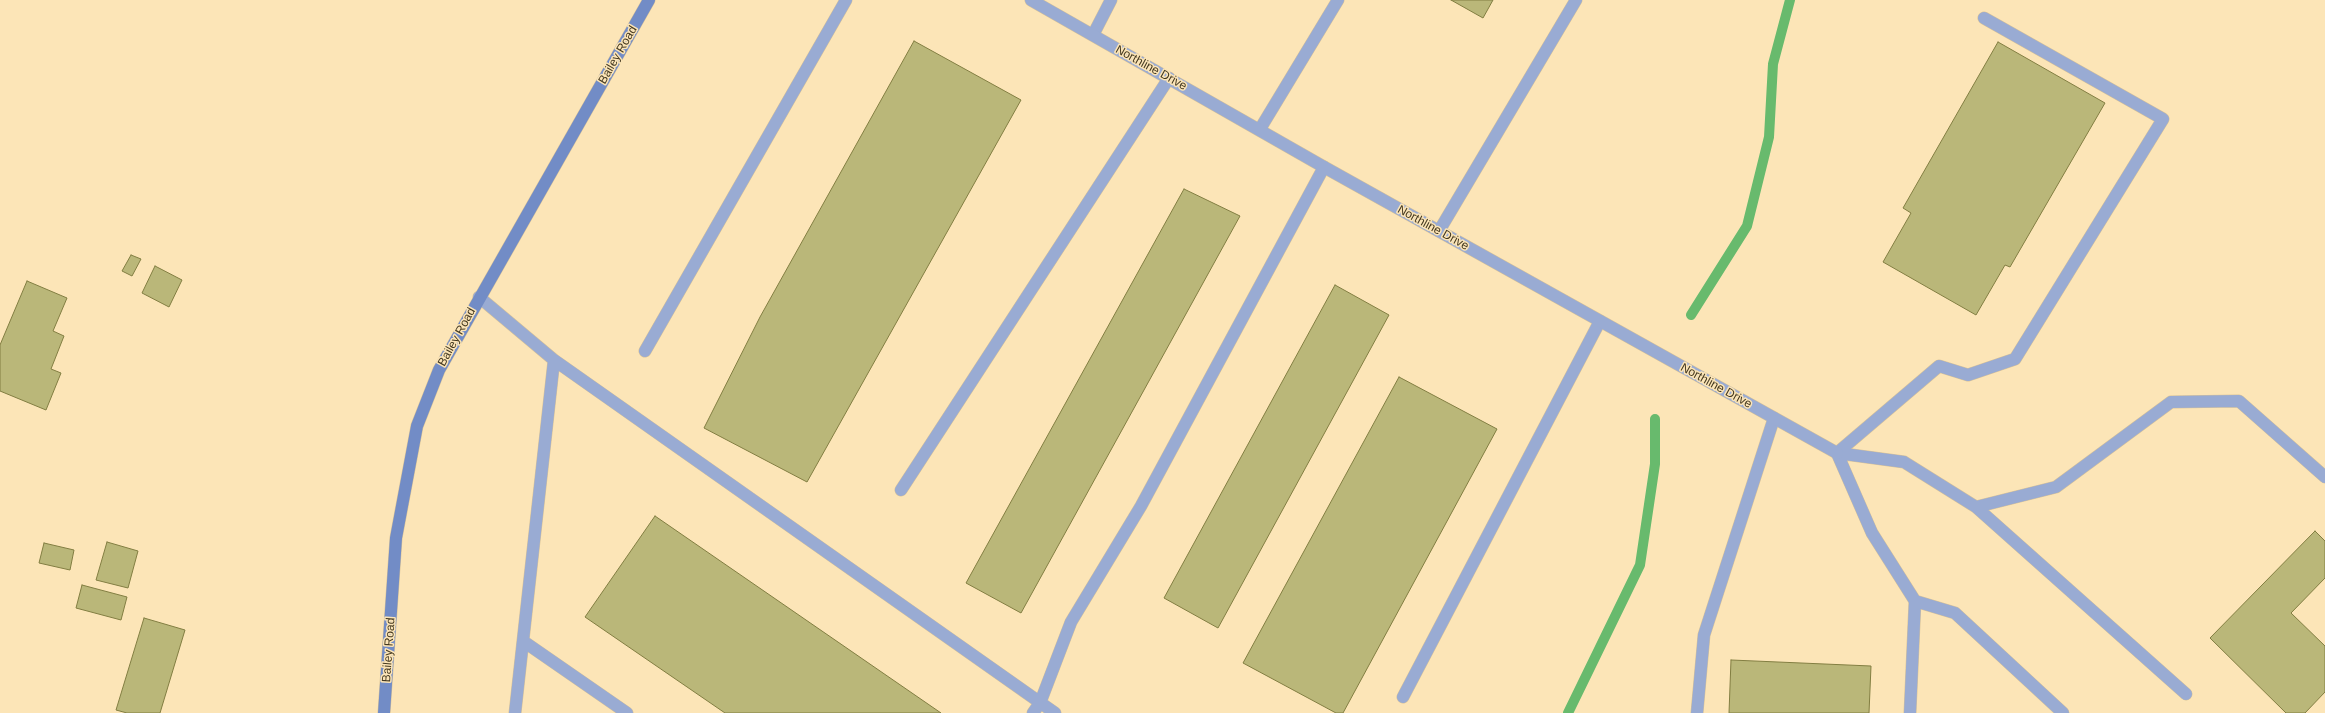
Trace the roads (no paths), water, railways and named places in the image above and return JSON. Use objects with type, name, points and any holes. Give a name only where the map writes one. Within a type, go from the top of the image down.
[{"type":"street","name":"Bailey Road","points":[[384,713],[396,538],[417,426],[439,370],[479,297],[649,0]]},
{"type":"street","points":[[645,351],[846,0]]},
{"type":"street","name":"Northline Drive","points":[[1031,0],[1260,129],[1324,167],[1837,453]]},
{"type":"street","points":[[1093,35],[1111,0]]},
{"type":"street","points":[[1260,129],[1338,0]]},
{"type":"street","points":[[1439,231],[1576,0]]},
{"type":"street","points":[[1837,453],[1939,366],[1968,375],[2015,359],[2164,119],[1984,18]]},
{"type":"street","points":[[902,490],[1168,78]]},
{"type":"street","points":[[1033,713],[1040,702],[1071,622],[1149,492],[1324,167]]},
{"type":"street","points":[[479,297],[554,360],[1055,713]]},
{"type":"street","points":[[1403,697],[1600,321]]},
{"type":"street","points":[[515,713],[554,360]]},
{"type":"street","points":[[1976,507],[2056,487],[2171,402],[2239,401],[2325,478]]},
{"type":"street","points":[[1697,713],[1704,635],[1774,418]]},
{"type":"street","points":[[1837,453],[1904,462],[1976,507],[2186,694]]},
{"type":"street","points":[[1837,453],[1872,533],[1915,601],[1910,713]]},
{"type":"street","points":[[1915,601],[1955,612],[2063,713]]},
{"type":"street","points":[[523,640],[627,713]]},
{"type":"waterway","points":[[1691,315],[1747,226],[1769,137],[1773,64],[1790,0]]},
{"type":"waterway","points":[[1568,713],[1640,565],[1655,464],[1655,419]]}]
